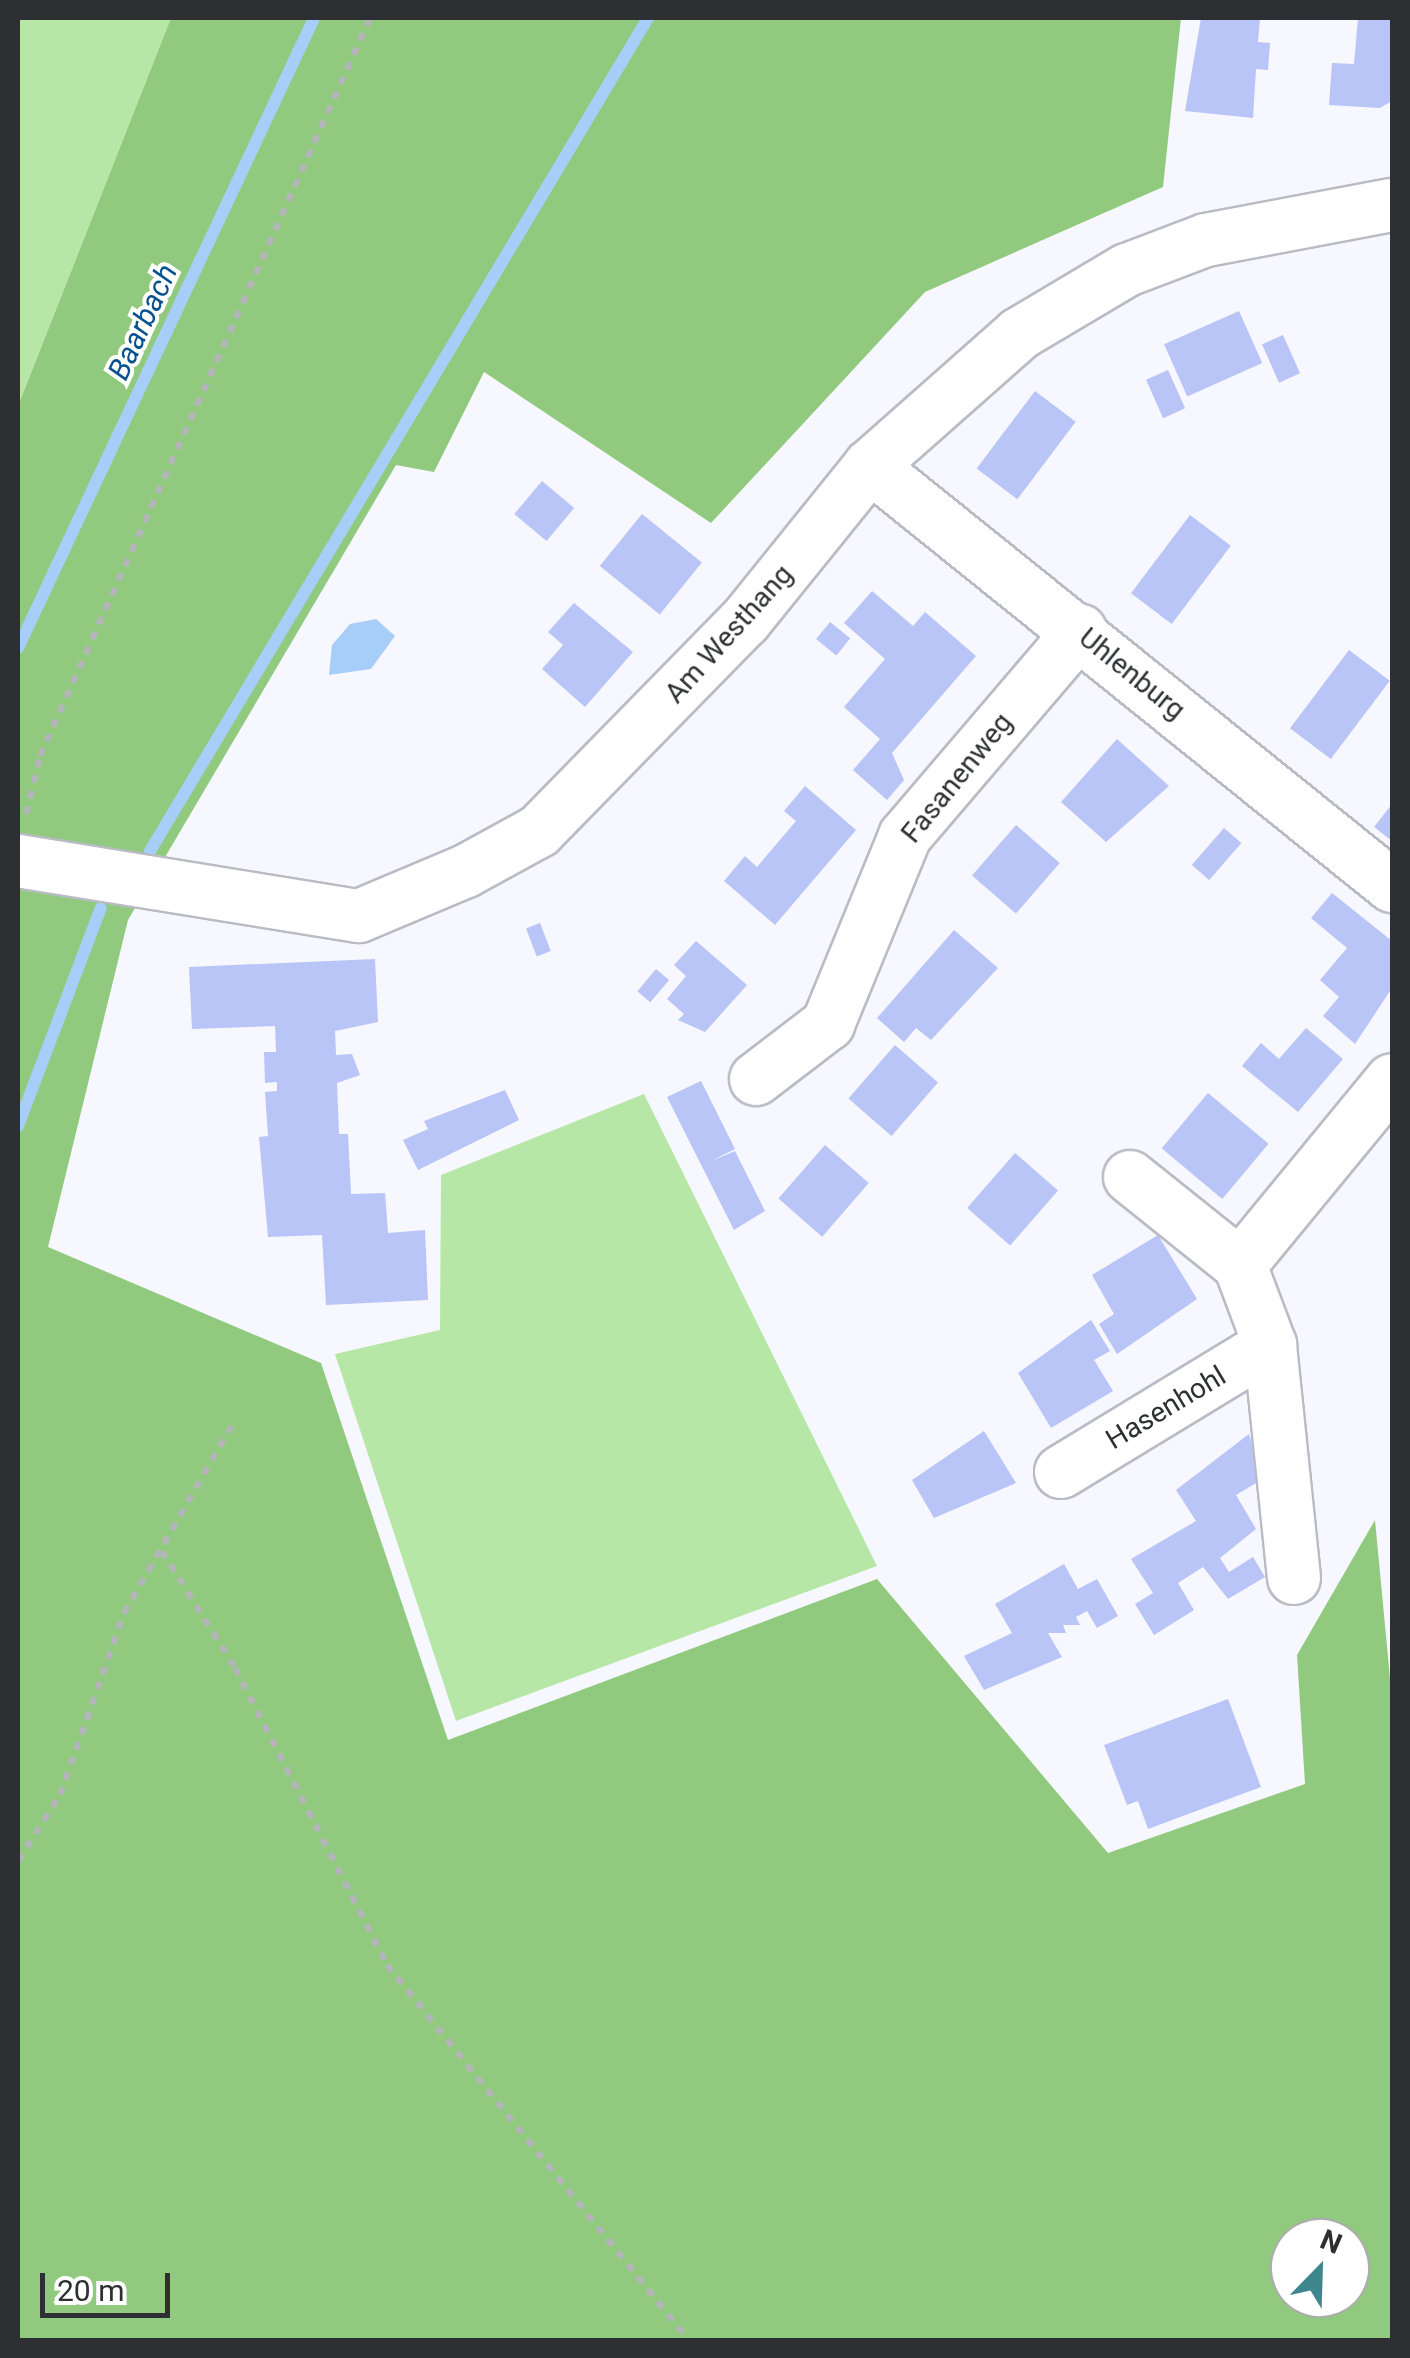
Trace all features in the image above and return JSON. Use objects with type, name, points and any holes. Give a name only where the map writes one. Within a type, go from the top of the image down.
[{"type":"street","name":"Am Westhang","points":[[20,846],[359,916],[466,872],[539,831],[652,720],[870,466],[1019,334],[1127,270],[1256,227],[1392,205]]},
{"type":"street","name":"Uhlenburg","points":[[870,466],[1392,886]]},
{"type":"street","name":"Fasanenweg","points":[[756,1079],[828,1024],[905,836],[1080,632]]},
{"type":"street","points":[[1240,1265],[1392,1080]]},
{"type":"street","points":[[1130,1177],[1240,1265],[1270,1345],[1294,1578]]},
{"type":"street","name":"Hasenhohl","points":[[1062,1472],[1270,1345]]},
{"type":"path","points":[[20,846],[40,756],[370,18]]},
{"type":"path","points":[[18,1862],[60,1795],[124,1612],[232,1425]]},
{"type":"path","points":[[162,1551],[236,1668],[387,1965],[688,2340]]},
{"type":"green space","points":[[18,18],[171,18],[18,406]]},
{"type":"green space","points":[[171,18],[1181,18],[1163,187],[925,292],[711,523],[484,372],[434,472],[396,465],[128,920],[48,1247],[321,1363],[448,1740],[877,1579],[1108,1853],[1305,1784],[1297,1655],[1375,1520],[1392,1699],[1392,2340],[18,2340],[18,406]]},
{"type":"green space","points":[[644,1094],[877,1566],[456,1721],[335,1354],[440,1330],[441,1175]]},
{"type":"water","points":[[376,619],[395,636],[371,669],[329,675],[332,645],[350,624]]},
{"type":"building","points":[[1201,18],[1260,18],[1258,42],[1270,43],[1268,70],[1256,69],[1253,118],[1185,111]]},
{"type":"building","points":[[1358,18],[1392,18],[1392,101],[1380,108],[1329,105],[1332,63],[1354,64]]},
{"type":"building","points":[[1239,311],[1262,363],[1187,396],[1164,344]]},
{"type":"building","points":[[1283,335],[1300,373],[1279,383],[1262,344]]},
{"type":"building","points":[[1168,370],[1185,408],[1163,418],[1146,380]]},
{"type":"building","points":[[1035,391],[1076,422],[1017,499],[977,468]]},
{"type":"building","points":[[542,481],[574,508],[547,541],[514,514]]},
{"type":"building","points":[[642,514],[702,562],[660,615],[600,566]]},
{"type":"building","points":[[1190,515],[1231,546],[1172,624],[1131,593]]},
{"type":"building","points":[[872,591],[913,626],[925,612],[976,656],[892,753],[904,780],[887,800],[853,770],[880,739],[844,707],[885,659],[844,623]]},
{"type":"building","points":[[574,603],[633,652],[585,707],[542,669],[563,645],[548,632]]},
{"type":"building","points":[[830,622],[850,638],[836,655],[816,639]]},
{"type":"building","points":[[1349,650],[1390,681],[1331,759],[1290,728]]},
{"type":"building","points":[[1117,739],[1169,786],[1106,842],[1061,802]]},
{"type":"building","points":[[805,786],[856,830],[775,925],[724,881],[745,856],[757,867],[796,821],[784,811]]},
{"type":"building","points":[[1392,804],[1392,841],[1374,827]]},
{"type":"building","points":[[1016,825],[1060,863],[1016,914],[972,876]]},
{"type":"building","points":[[1224,828],[1241,843],[1209,880],[1192,865]]},
{"type":"building","points":[[1332,893],[1392,941],[1392,988],[1355,1044],[1323,1016],[1339,997],[1320,980],[1347,948],[1311,918]]},
{"type":"building","points":[[540,923],[551,951],[537,956],[526,928]]},
{"type":"building","points":[[954,930],[998,968],[931,1040],[916,1028],[904,1042],[877,1018]]},
{"type":"building","points":[[696,941],[747,985],[705,1032],[678,1020],[684,1014],[667,999],[686,976],[674,965]]},
{"type":"building","points":[[375,959],[378,1022],[335,1031],[336,1055],[352,1054],[360,1075],[337,1083],[339,1134],[348,1134],[351,1194],[385,1193],[388,1233],[425,1230],[428,1300],[326,1305],[322,1235],[268,1237],[259,1137],[268,1136],[265,1092],[277,1091],[277,1082],[265,1083],[264,1052],[276,1052],[275,1026],[192,1029],[189,967]]},
{"type":"building","points":[[656,969],[669,980],[650,1002],[637,991]]},
{"type":"building","points":[[1306,1028],[1343,1059],[1298,1112],[1242,1066],[1261,1043],[1279,1059]]},
{"type":"building","points":[[895,1045],[938,1082],[891,1136],[848,1099]]},
{"type":"building","points":[[701,1081],[735,1149],[709,1162],[735,1151],[765,1211],[734,1230],[667,1097]]},
{"type":"building","points":[[505,1090],[519,1120],[418,1170],[403,1140],[428,1129],[424,1121]]},
{"type":"building","points":[[1208,1093],[1269,1144],[1222,1199],[1162,1148]]},
{"type":"building","points":[[825,1145],[869,1183],[822,1237],[778,1199]]},
{"type":"building","points":[[1015,1153],[1058,1190],[1010,1245],[967,1208]]},
{"type":"building","points":[[1158,1235],[1197,1299],[1117,1354],[1099,1324],[1114,1314],[1092,1275]]},
{"type":"building","points":[[1091,1320],[1110,1351],[1094,1360],[1113,1391],[1051,1428],[1018,1373]]},
{"type":"building","points":[[984,1431],[1016,1483],[934,1518],[912,1480]]},
{"type":"building","points":[[1249,1434],[1263,1479],[1236,1495],[1256,1529],[1220,1558],[1229,1572],[1253,1557],[1265,1577],[1228,1599],[1203,1567],[1178,1583],[1194,1610],[1154,1635],[1135,1604],[1153,1593],[1131,1559],[1196,1521],[1176,1490]]},
{"type":"building","points":[[1064,1564],[1078,1589],[1097,1579],[1118,1616],[1097,1628],[1087,1611],[1076,1617],[1080,1625],[1063,1625],[1066,1633],[1048,1633],[1062,1657],[984,1690],[964,1656],[1012,1633],[995,1604]]},
{"type":"building","points":[[1228,1699],[1261,1787],[1148,1829],[1138,1801],[1127,1805],[1104,1745]]},
{"type":"waterway","name":"Baarbach","points":[[18,648],[314,18]]},
{"type":"waterway","points":[[150,851],[648,18]]},
{"type":"waterway","points":[[18,1126],[101,908]]}]
